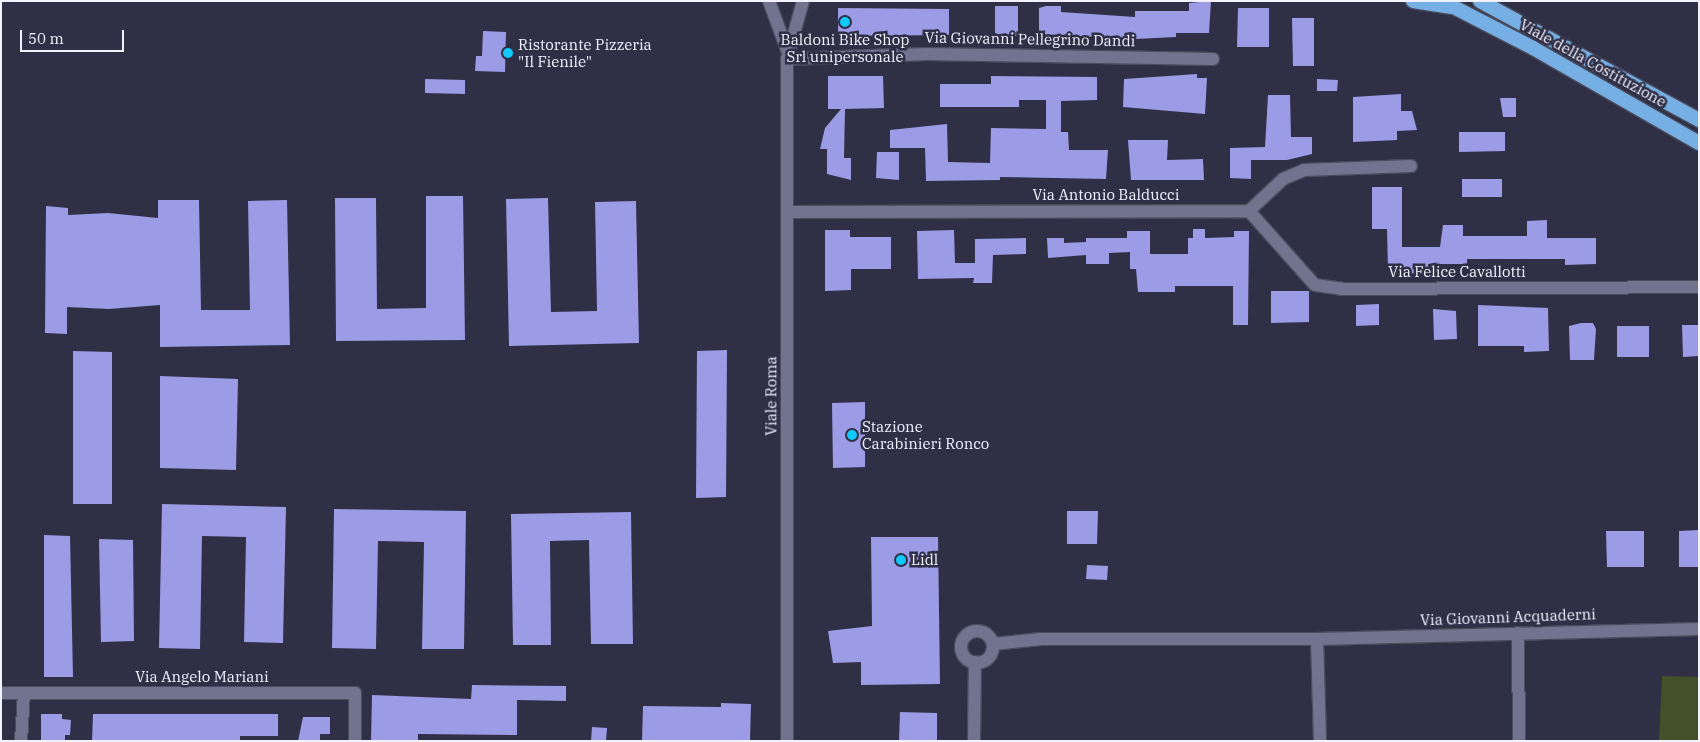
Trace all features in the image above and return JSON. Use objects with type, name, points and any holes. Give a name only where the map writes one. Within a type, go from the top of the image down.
[{"type":"highway","points":[[1413,1],[1460,8]]},
{"type":"highway","name":"Viale della Costituzione","points":[[1442,1],[1460,8],[1699,143]]},
{"type":"highway","name":"Viale della Costituzione","points":[[1480,1],[1699,120]]},
{"type":"street","name":"Viale Roma","points":[[769,1],[787,55]]},
{"type":"street","name":"Viale Roma","points":[[787,741],[787,55],[803,1]]},
{"type":"street","name":"Via Giovanni Pellegrino Dandi","points":[[787,55],[927,54],[1213,59]]},
{"type":"street","points":[[1249,211],[1283,179],[1304,170],[1411,166]]},
{"type":"street","name":"Via Antonio Balducci","points":[[787,212],[1249,211]]},
{"type":"street","name":"Via Felice Cavallotti","points":[[1249,211],[1315,285],[1699,287]]},
{"type":"street","name":"Via Giovanni Acquaderni","points":[[992,644],[1026,639],[1317,638],[1699,629]]},
{"type":"street","points":[[979,631],[988,635],[992,644],[988,658],[975,662],[966,658],[962,650],[966,636],[979,631]]},
{"type":"street","points":[[1518,632],[1519,741]]},
{"type":"street","points":[[1317,638],[1320,741]]},
{"type":"street","points":[[974,741],[975,662]]},
{"type":"street","name":"Via Angelo Mariani","points":[[1,693],[355,693],[355,741]]},
{"type":"street","points":[[21,741],[24,693]]},
{"type":"green space","points":[[1662,676],[1699,677],[1699,741],[1659,741]]},
{"type":"building","points":[[1211,1],[1209,33],[1176,33],[1176,37],[1135,39],[1039,34],[1039,8],[1046,6],[1061,6],[1061,12],[1135,17],[1135,11],[1189,11],[1189,3]]},
{"type":"building","points":[[995,6],[1018,6],[1018,36],[995,36]]},
{"type":"building","points":[[838,8],[949,9],[949,35],[838,36]]},
{"type":"building","points":[[1238,8],[1269,8],[1269,47],[1237,47]]},
{"type":"building","points":[[1292,18],[1314,18],[1314,66],[1293,66]]},
{"type":"building","points":[[483,31],[506,32],[505,72],[475,71],[476,56],[482,56]]},
{"type":"building","points":[[1197,74],[1197,78],[1207,78],[1205,114],[1123,107],[1124,79]]},
{"type":"building","points":[[828,76],[883,76],[884,108],[845,109],[844,158],[851,158],[851,180],[827,174],[827,149],[820,149],[825,128],[841,109],[828,109]]},
{"type":"building","points":[[991,76],[1097,77],[1097,100],[1061,101],[1061,132],[1068,132],[1069,150],[1108,150],[1106,179],[1000,177],[1000,180],[926,181],[925,148],[890,148],[890,130],[947,124],[948,162],[990,163],[991,128],[1046,129],[1046,100],[1019,100],[1019,107],[940,107],[940,84],[991,84]]},
{"type":"building","points":[[425,79],[465,80],[465,94],[425,93]]},
{"type":"building","points":[[1317,79],[1338,80],[1337,91],[1317,91]]},
{"type":"building","points":[[1401,94],[1401,111],[1412,111],[1417,130],[1397,131],[1397,140],[1353,142],[1353,97]]},
{"type":"building","points":[[1268,95],[1290,95],[1291,137],[1312,137],[1312,154],[1287,160],[1251,160],[1251,179],[1230,178],[1230,148],[1265,147]]},
{"type":"building","points":[[1500,98],[1516,98],[1516,117],[1503,117]]},
{"type":"building","points":[[1459,132],[1505,132],[1505,151],[1459,152]]},
{"type":"building","points":[[1128,140],[1168,140],[1167,160],[1203,159],[1204,180],[1131,180]]},
{"type":"building","points":[[877,152],[899,152],[899,180],[876,178]]},
{"type":"building","points":[[1462,179],[1502,179],[1502,197],[1462,197]]},
{"type":"building","points":[[1372,187],[1402,187],[1402,247],[1440,247],[1443,225],[1463,225],[1463,236],[1527,236],[1527,221],[1547,220],[1547,238],[1596,238],[1596,264],[1565,265],[1565,259],[1467,259],[1467,264],[1428,264],[1429,275],[1388,271],[1387,229],[1372,229]]},
{"type":"building","points":[[426,196],[463,196],[465,340],[336,341],[335,198],[376,198],[377,309],[426,308]]},
{"type":"building","points":[[548,198],[551,312],[597,311],[595,202],[636,201],[639,343],[509,346],[506,199]]},
{"type":"building","points":[[158,200],[199,200],[201,310],[250,310],[248,201],[287,200],[290,345],[160,347],[160,305],[109,309],[67,307],[67,334],[45,333],[46,206],[68,208],[68,215],[108,213],[158,218]]},
{"type":"building","points":[[1193,229],[1205,229],[1205,238],[1234,237],[1234,231],[1249,231],[1248,325],[1233,325],[1233,286],[1175,286],[1175,292],[1138,292],[1136,269],[1130,269],[1130,252],[1109,253],[1109,264],[1086,264],[1086,255],[1048,258],[1047,238],[1064,238],[1064,243],[1086,242],[1086,238],[1127,238],[1127,231],[1150,231],[1150,254],[1188,254],[1188,238],[1193,238]]},
{"type":"building","points":[[825,230],[850,230],[850,237],[891,237],[891,269],[851,269],[851,290],[825,291]]},
{"type":"building","points":[[954,230],[955,263],[975,263],[975,239],[1026,238],[1026,254],[993,255],[992,283],[973,283],[974,278],[918,279],[917,231]]},
{"type":"building","points":[[1271,291],[1309,291],[1309,322],[1271,323]]},
{"type":"building","points":[[1379,304],[1379,325],[1356,326],[1356,305]]},
{"type":"building","points":[[1478,305],[1548,308],[1549,351],[1524,352],[1524,346],[1478,346]]},
{"type":"building","points":[[1433,309],[1456,311],[1457,339],[1434,340]]},
{"type":"building","points":[[1593,323],[1596,329],[1594,360],[1570,360],[1569,326]]},
{"type":"building","points":[[1682,325],[1699,325],[1699,356],[1683,357]]},
{"type":"building","points":[[1617,326],[1649,326],[1649,357],[1617,357]]},
{"type":"building","points":[[727,350],[726,497],[696,498],[697,351]]},
{"type":"building","points":[[73,351],[112,352],[112,504],[73,504]]},
{"type":"building","points":[[160,376],[238,379],[236,470],[160,468]]},
{"type":"building","points":[[865,402],[865,467],[833,468],[832,403]]},
{"type":"building","points":[[162,504],[286,507],[283,643],[244,642],[246,537],[202,536],[200,649],[159,648]]},
{"type":"building","points":[[334,509],[466,511],[464,649],[422,649],[424,542],[378,541],[376,649],[332,648]]},
{"type":"building","points":[[1067,511],[1098,511],[1097,544],[1067,544]]},
{"type":"building","points":[[631,512],[633,644],[591,644],[589,540],[550,541],[551,645],[513,645],[511,514]]},
{"type":"building","points":[[1699,530],[1699,567],[1679,567],[1679,531]]},
{"type":"building","points":[[1606,531],[1644,531],[1644,567],[1607,567]]},
{"type":"building","points":[[44,535],[70,536],[73,677],[44,677]]},
{"type":"building","points":[[871,537],[938,537],[940,684],[861,685],[861,662],[833,663],[828,631],[872,626]]},
{"type":"building","points":[[99,539],[133,540],[134,641],[101,642]]},
{"type":"building","points":[[1087,565],[1108,566],[1107,580],[1086,579]]},
{"type":"building","points":[[472,685],[566,686],[566,701],[517,700],[517,735],[418,734],[418,741],[371,741],[372,695],[471,699]]},
{"type":"building","points":[[721,703],[751,704],[750,741],[642,741],[643,706],[721,707]]},
{"type":"building","points":[[900,712],[937,713],[937,741],[899,741]]},
{"type":"building","points":[[41,714],[62,714],[62,719],[71,720],[70,735],[65,735],[65,741],[41,741]]},
{"type":"building","points":[[93,714],[278,714],[278,736],[240,736],[240,741],[92,741]]},
{"type":"building","points":[[303,717],[330,717],[330,734],[320,734],[320,741],[298,741]]},
{"type":"building","points":[[592,727],[607,728],[606,741],[591,741]]},
{"type":"place","name":"Baldoni Bike Shop Srl unipersonale","points":[[845,22]]},
{"type":"place","name":"Ristorante Pizzeria \"Il Fienile\"","points":[[508,53]]},
{"type":"place","name":"Stazione Carabinieri Ronco","points":[[852,435]]},
{"type":"place","name":"Lidl","points":[[901,560]]}]
